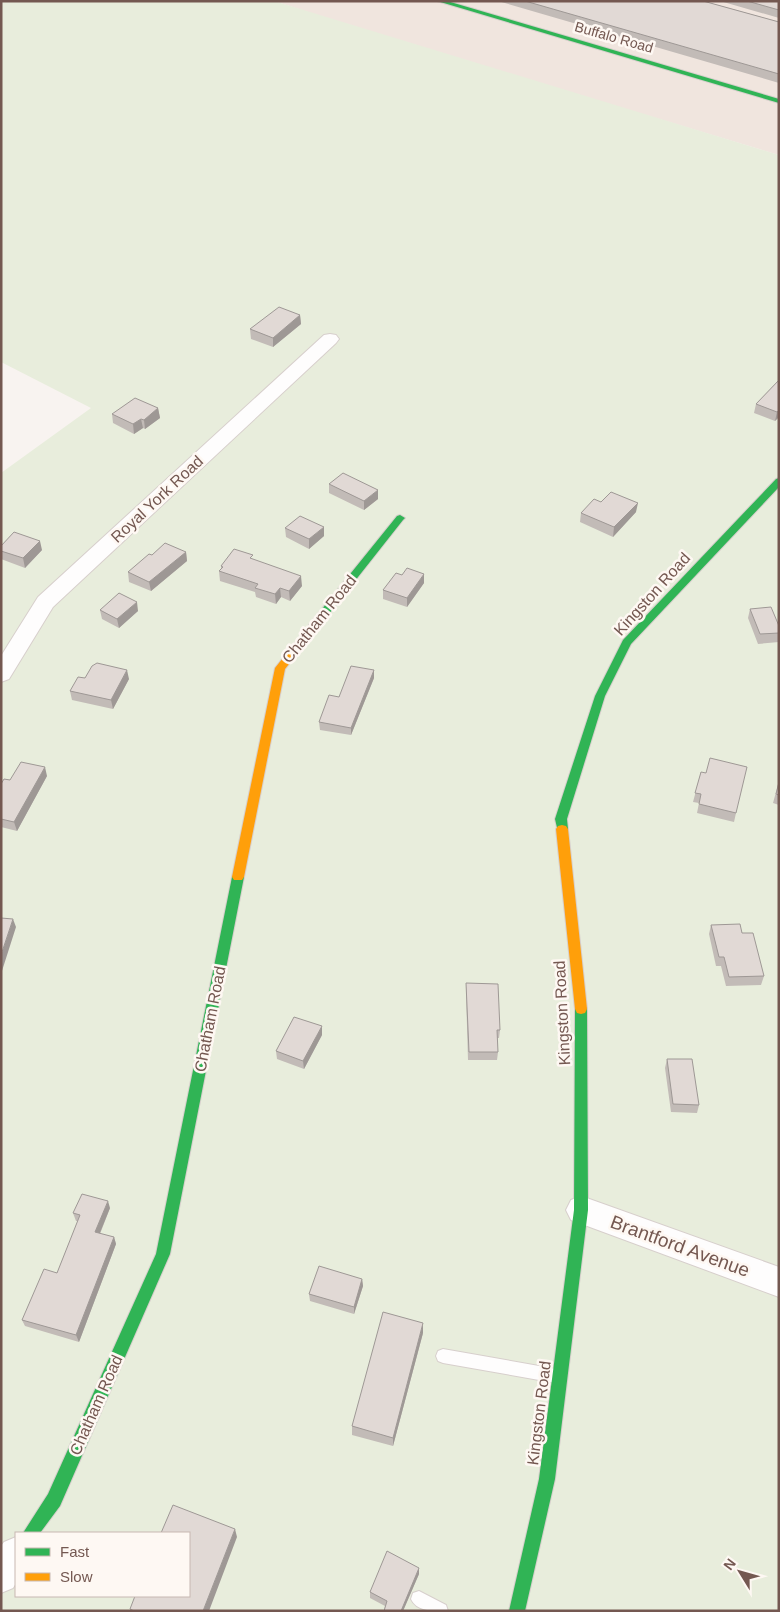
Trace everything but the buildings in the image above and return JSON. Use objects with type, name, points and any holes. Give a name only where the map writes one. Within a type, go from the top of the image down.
[{"type":"street","name":"Buffalo Road","points":[[440,1],[779,101]]},
{"type":"street","name":"Royal York Road","points":[[1,674],[45,602],[330,339]]},
{"type":"street","name":"Kingston Road","points":[[517,1611],[547,1479],[581,1210],[581,1011],[561,819],[600,696],[627,642],[779,481]]},
{"type":"street","name":"Chatham Road","points":[[32,1532],[54,1500],[163,1254],[280,668],[400,518]]},
{"type":"street","name":"Brantford Avenue","points":[[581,1210],[779,1282]]},
{"type":"street","points":[[1,1576],[15,1555]]},
{"type":"lane","points":[[443,1356],[560,1377]]},
{"type":"lane","points":[[420,1599],[440,1611]]},
{"type":"shaded area","points":[[274,1],[779,1],[779,155],[372,33]]},
{"type":"green space","points":[[1,1],[274,1],[779,155],[779,1611],[1,1611],[1,473],[91,408],[1,362]]},
{"type":"traffic: fast","points":[[440,1],[779,101]]},
{"type":"traffic: fast","points":[[562,829],[561,819],[600,696],[627,642],[779,481]]},
{"type":"traffic: fast","points":[[313,627],[400,518]]},
{"type":"traffic: fast","points":[[32,1532],[54,1500],[163,1254],[238,877]]},
{"type":"traffic: fast","points":[[517,1611],[547,1479],[581,1210],[581,1009]]},
{"type":"traffic: slow","points":[[238,877],[280,668],[313,627]]},
{"type":"traffic: slow","points":[[562,829],[581,1009]]}]
